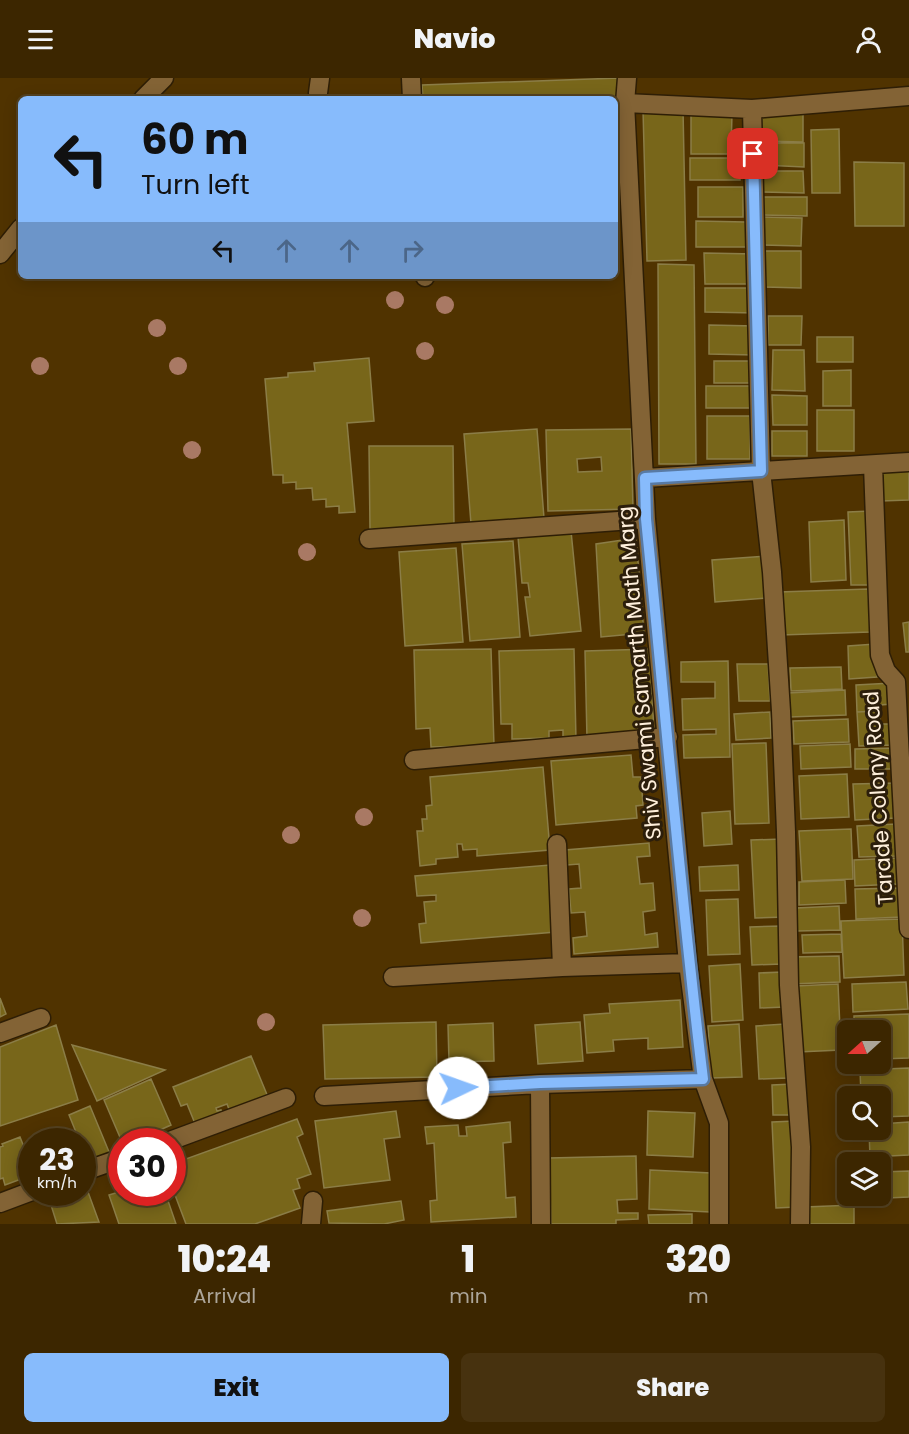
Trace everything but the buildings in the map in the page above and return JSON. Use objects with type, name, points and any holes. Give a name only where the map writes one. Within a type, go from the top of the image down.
[{"type":"street","points":[[146,96],[164,78]]},
{"type":"street","points":[[411,78],[412,96]]},
{"type":"street","name":"Shiv Swami Samarth Math Marg","points":[[627,78],[625,103],[646,519],[688,963],[703,1079],[719,1123],[719,1224]]},
{"type":"street","points":[[625,103],[752,109],[909,96]]},
{"type":"street","points":[[752,109],[761,471],[772,572],[782,722],[789,985],[801,1147],[800,1224]]},
{"type":"street","points":[[0,254],[18,232]]},
{"type":"street","points":[[645,478],[909,462]]},
{"type":"street","name":"Tarade Colony Road","points":[[873,465],[878,559],[878,632],[880,655],[886,671],[896,682],[909,929]]},
{"type":"street","points":[[369,539],[646,519]]},
{"type":"street","points":[[414,760],[668,737]]},
{"type":"street","points":[[557,844],[562,967]]},
{"type":"street","points":[[393,977],[562,967],[688,963]]},
{"type":"street","points":[[0,1033],[41,1018]]},
{"type":"street","points":[[324,1096],[540,1083],[703,1079]]},
{"type":"street","points":[[540,1083],[541,1224]]},
{"type":"street","points":[[186,1135],[286,1098]]},
{"type":"street","points":[[0,1203],[18,1196]]},
{"type":"street","points":[[311,1224],[313,1201]]},
{"type":"route","points":[[458,1088],[540,1083],[703,1079],[688,963],[675,829],[646,519],[645,478],[761,471],[753,154]]}]
